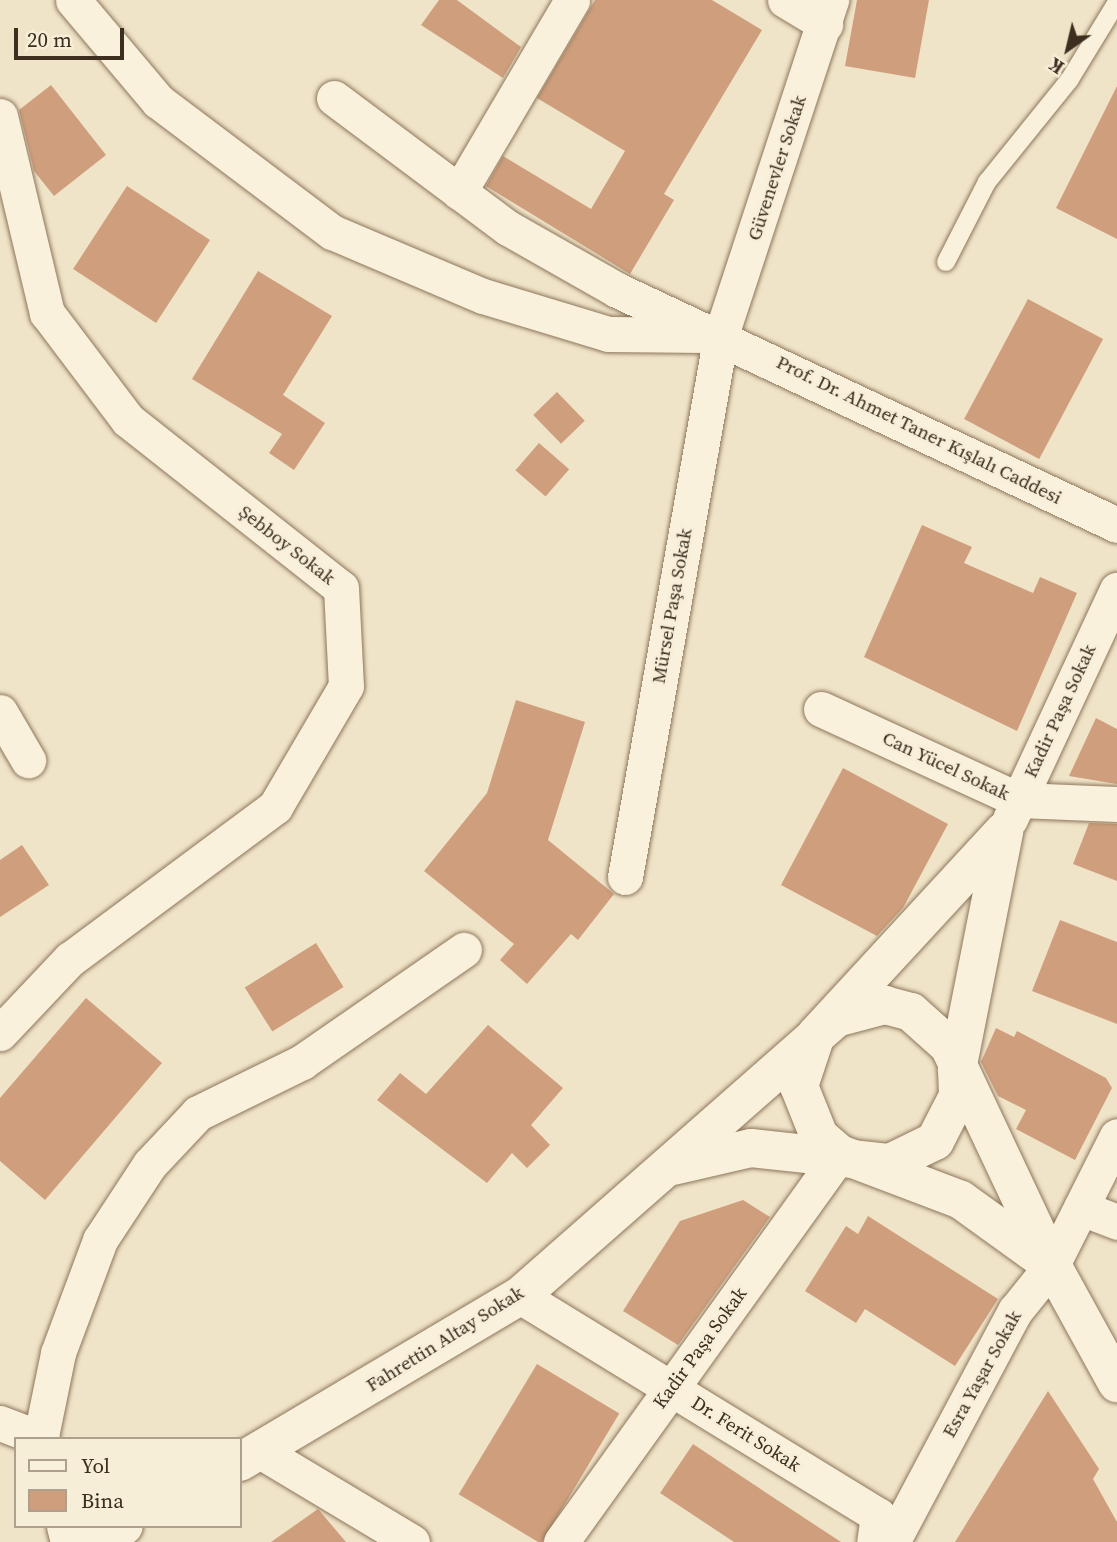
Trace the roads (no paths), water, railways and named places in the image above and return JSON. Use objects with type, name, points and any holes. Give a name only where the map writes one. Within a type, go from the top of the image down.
[{"type":"street","name":"Prof. Dr. Ahmet Taner Kışlalı Caddesi","points":[[73,0],[158,101],[332,232],[483,296],[608,334],[721,335]]},
{"type":"street","points":[[459,192],[572,0]]},
{"type":"street","points":[[785,0],[828,12]]},
{"type":"street","name":"Güvenevler Sokak","points":[[721,335],[828,12]]},
{"type":"street","name":"Prof. Dr. Ahmet Taner Kışlalı Caddesi","points":[[334,98],[459,192],[617,290],[721,335],[1117,525]]},
{"type":"street","name":"Şebboy Sokak","points":[[0,116],[47,313],[128,421],[341,588],[346,686],[275,807],[71,959],[0,1033]]},
{"type":"street","name":"Mürsel Paşa Sokak","points":[[625,877],[721,335]]},
{"type":"street","name":"Kadir Paşa Sokak","points":[[957,1070],[1011,816],[1117,590]]},
{"type":"street","name":"Can Yücel Sokak","points":[[821,709],[1011,816],[1117,804]]},
{"type":"street","points":[[0,712],[28,760]]},
{"type":"street","name":"Kadir Paşa Sokak","points":[[816,1035],[1011,816]]},
{"type":"street","points":[[0,1423],[41,1437],[58,1353],[100,1240],[150,1164],[198,1113],[302,1062],[464,950]]},
{"type":"street","points":[[1052,1265],[961,1200],[840,1154],[819,1136],[799,1086],[816,1035],[859,1007],[885,1005],[932,1026],[957,1070],[1052,1265],[1117,1383]]},
{"type":"street","name":"Fahrettin Altay Sokak","points":[[250,1456],[520,1296],[816,1035]]},
{"type":"street","points":[[668,1167],[751,1148],[840,1154],[877,1163],[914,1156],[950,1121],[957,1070]]},
{"type":"street","name":"Esra Yaşar Sokak","points":[[892,1542],[1015,1311],[1052,1265],[1117,1136]]},
{"type":"street","name":"Kadir Paşa Sokak","points":[[561,1542],[840,1154]]},
{"type":"street","points":[[1081,1208],[1117,1222]]},
{"type":"street","name":"Dr. Ferit Sokak","points":[[520,1296],[877,1515],[874,1542]]},
{"type":"street","points":[[250,1456],[411,1542]]},
{"type":"street","points":[[96,1542],[120,1528]]},
{"type":"lane","points":[[946,262],[986,182],[1070,79],[1117,2]]}]
